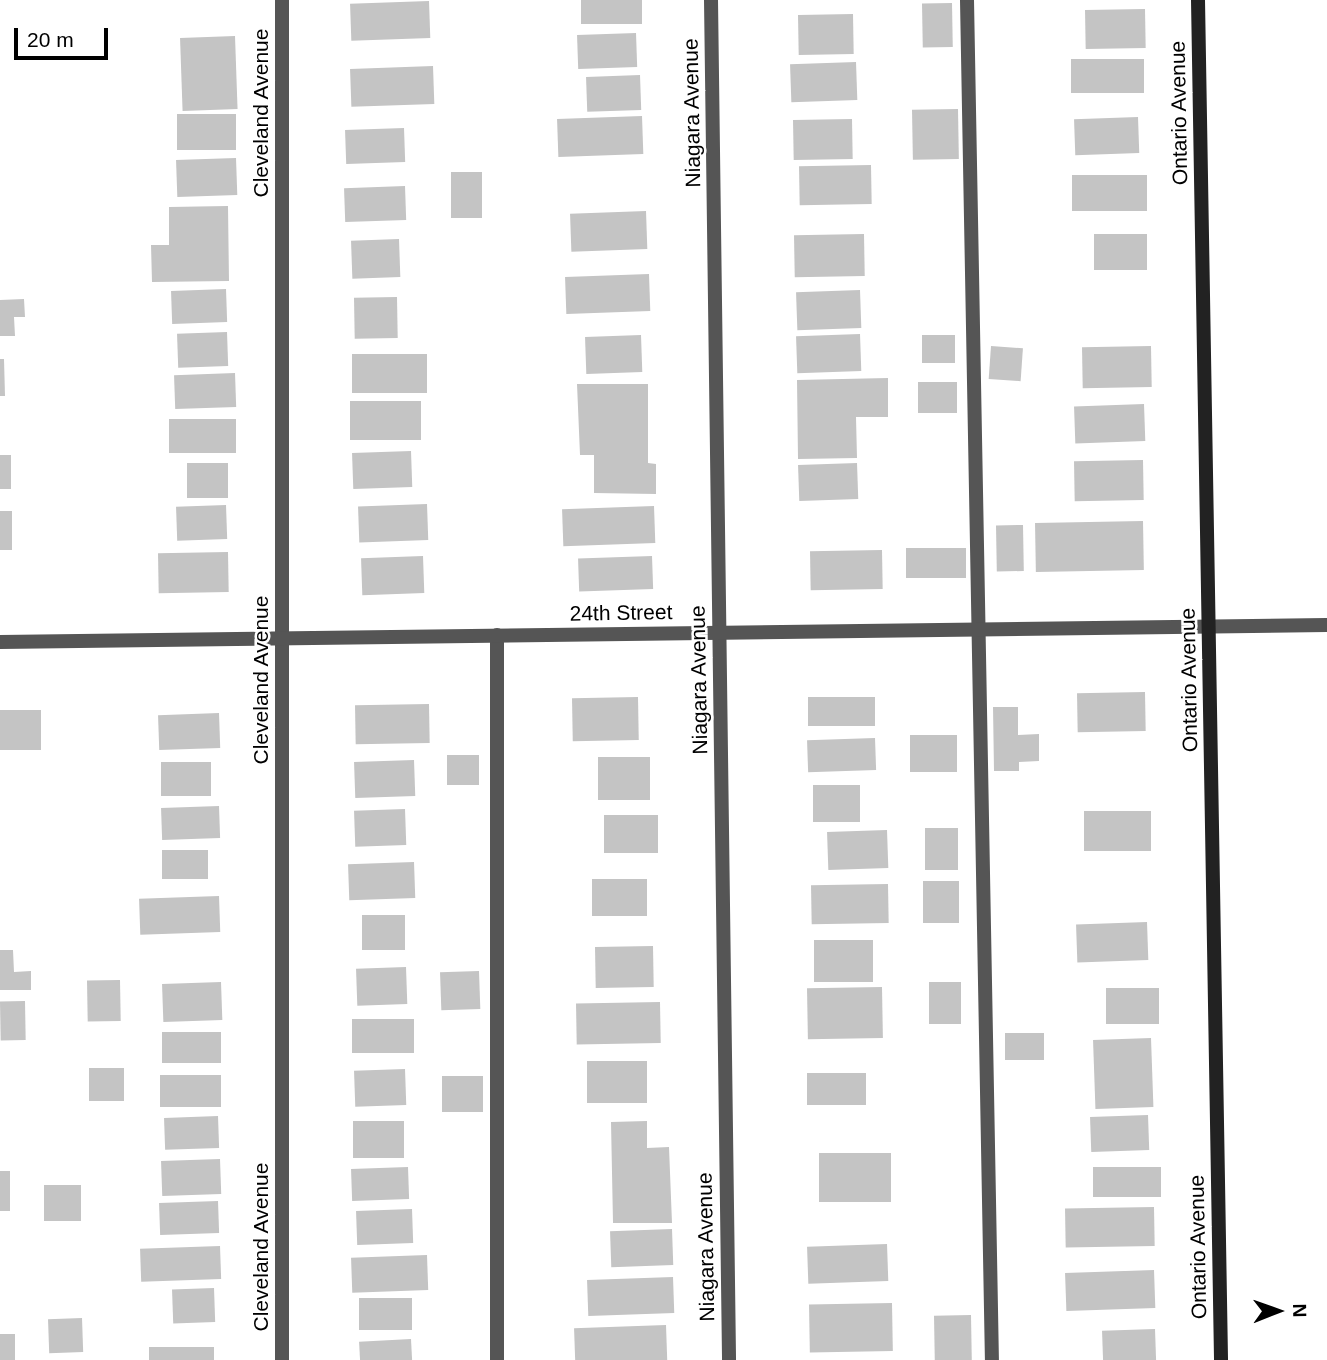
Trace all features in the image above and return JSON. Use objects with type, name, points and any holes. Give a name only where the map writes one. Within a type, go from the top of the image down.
[{"type":"main road","name":"Ontario Avenue","points":[[1198,0],[1221,1360]]},
{"type":"street","name":"Cleveland Avenue","points":[[282,0],[282,1360]]},
{"type":"street","name":"Niagara Avenue","points":[[711,0],[729,1360]]},
{"type":"street","points":[[967,0],[975,629],[992,1360]]},
{"type":"street","name":"24th Street","points":[[0,642],[1327,625]]},
{"type":"street","points":[[497,635],[497,1360]]},
{"type":"building","points":[[581,0],[642,0],[642,24],[581,24]]},
{"type":"building","points":[[429,1],[430,38],[351,41],[350,4]]},
{"type":"building","points":[[952,3],[953,47],[923,48],[922,4]]},
{"type":"building","points":[[1145,9],[1146,48],[1086,49],[1085,10]]},
{"type":"building","points":[[853,14],[854,54],[799,55],[798,15]]},
{"type":"building","points":[[636,33],[637,67],[578,69],[577,35]]},
{"type":"building","points":[[235,36],[238,109],[183,111],[180,38]]},
{"type":"building","points":[[1071,59],[1144,59],[1144,93],[1071,93]]},
{"type":"building","points":[[856,62],[857,100],[791,102],[790,64]]},
{"type":"building","points":[[433,66],[434,104],[351,107],[350,69]]},
{"type":"building","points":[[640,75],[641,110],[587,112],[586,77]]},
{"type":"building","points":[[958,109],[959,159],[913,160],[912,110]]},
{"type":"building","points":[[177,114],[236,114],[236,150],[177,150]]},
{"type":"building","points":[[642,116],[643,154],[558,157],[557,119]]},
{"type":"building","points":[[1138,117],[1139,153],[1075,155],[1074,119]]},
{"type":"building","points":[[852,119],[853,159],[794,160],[793,120]]},
{"type":"building","points":[[404,128],[405,162],[346,164],[345,130]]},
{"type":"building","points":[[236,158],[237,195],[177,197],[176,160]]},
{"type":"building","points":[[871,165],[872,204],[800,205],[799,166]]},
{"type":"building","points":[[451,172],[482,172],[482,218],[451,218]]},
{"type":"building","points":[[1072,175],[1147,175],[1147,211],[1072,211]]},
{"type":"building","points":[[405,186],[406,220],[345,222],[344,188]]},
{"type":"building","points":[[228,206],[229,281],[152,282],[151,245],[169,245],[169,207]]},
{"type":"building","points":[[646,211],[647,249],[571,252],[570,214]]},
{"type":"building","points":[[864,234],[865,276],[795,277],[794,235]]},
{"type":"building","points":[[1094,234],[1147,234],[1147,270],[1094,270]]},
{"type":"building","points":[[399,239],[400,277],[352,279],[351,241]]},
{"type":"building","points":[[649,274],[650,311],[566,314],[565,277]]},
{"type":"building","points":[[226,289],[227,322],[172,324],[171,291]]},
{"type":"building","points":[[860,290],[861,328],[797,330],[796,292]]},
{"type":"building","points":[[397,297],[398,338],[355,339],[354,298]]},
{"type":"building","points":[[24,299],[25,317],[14,317],[15,336],[0,336],[0,300]]},
{"type":"building","points":[[227,332],[228,366],[178,368],[177,334]]},
{"type":"building","points":[[860,334],[861,371],[797,373],[796,336]]},
{"type":"building","points":[[641,335],[642,372],[586,374],[585,337]]},
{"type":"building","points":[[922,335],[955,335],[955,363],[922,363]]},
{"type":"building","points":[[991,346],[1023,348],[1021,381],[989,379]]},
{"type":"building","points":[[1151,346],[1152,387],[1083,388],[1082,347]]},
{"type":"building","points":[[352,354],[427,354],[427,393],[352,393]]},
{"type":"building","points":[[0,359],[4,359],[5,396],[0,396]]},
{"type":"building","points":[[235,373],[236,407],[175,409],[174,375]]},
{"type":"building","points":[[888,378],[888,417],[856,417],[857,458],[798,459],[797,380]]},
{"type":"building","points":[[918,382],[957,382],[957,413],[918,413]]},
{"type":"building","points":[[577,384],[648,384],[648,463],[656,464],[656,494],[594,493],[594,455],[580,455]]},
{"type":"building","points":[[350,401],[421,401],[421,440],[350,440]]},
{"type":"building","points":[[1144,404],[1145,441],[1075,443],[1074,406]]},
{"type":"building","points":[[169,419],[236,419],[236,453],[169,453]]},
{"type":"building","points":[[411,451],[412,487],[353,489],[352,453]]},
{"type":"building","points":[[0,455],[11,455],[11,489],[0,489]]},
{"type":"building","points":[[1143,460],[1144,500],[1075,501],[1074,461]]},
{"type":"building","points":[[187,463],[228,463],[228,498],[187,498]]},
{"type":"building","points":[[857,463],[858,499],[799,501],[798,465]]},
{"type":"building","points":[[427,504],[428,540],[359,542],[358,506]]},
{"type":"building","points":[[226,505],[227,539],[177,541],[176,507]]},
{"type":"building","points":[[654,506],[655,543],[563,546],[562,509]]},
{"type":"building","points":[[0,511],[12,511],[12,550],[0,550]]},
{"type":"building","points":[[1143,521],[1144,570],[1036,572],[1035,523]]},
{"type":"building","points":[[996,525],[1023,525],[1024,571],[997,571]]},
{"type":"building","points":[[906,548],[966,548],[966,578],[906,578]]},
{"type":"building","points":[[882,550],[883,589],[811,590],[810,551]]},
{"type":"building","points":[[228,552],[229,592],[159,593],[158,553]]},
{"type":"building","points":[[423,556],[424,593],[362,595],[361,558]]},
{"type":"building","points":[[652,556],[653,589],[579,592],[578,559]]},
{"type":"building","points":[[1145,692],[1146,731],[1078,732],[1077,693]]},
{"type":"building","points":[[638,697],[639,740],[573,741],[572,698]]},
{"type":"building","points":[[808,697],[875,697],[875,726],[808,726]]},
{"type":"building","points":[[429,704],[430,743],[356,744],[355,705]]},
{"type":"building","points":[[993,707],[1018,707],[1018,735],[1039,734],[1039,761],[1019,762],[1019,771],[994,771]]},
{"type":"building","points":[[0,710],[41,710],[41,750],[0,750]]},
{"type":"building","points":[[219,713],[220,748],[159,750],[158,715]]},
{"type":"building","points":[[910,735],[957,735],[957,772],[910,772]]},
{"type":"building","points":[[875,738],[876,770],[808,772],[807,740]]},
{"type":"building","points":[[447,755],[479,755],[479,785],[447,785]]},
{"type":"building","points":[[598,757],[650,757],[650,800],[598,800]]},
{"type":"building","points":[[414,760],[415,796],[355,798],[354,762]]},
{"type":"building","points":[[161,762],[211,762],[211,796],[161,796]]},
{"type":"building","points":[[813,785],[860,785],[860,822],[813,822]]},
{"type":"building","points":[[219,806],[220,838],[162,840],[161,808]]},
{"type":"building","points":[[405,809],[406,845],[355,847],[354,811]]},
{"type":"building","points":[[1084,811],[1151,811],[1151,851],[1084,851]]},
{"type":"building","points":[[604,815],[658,815],[658,853],[604,853]]},
{"type":"building","points":[[925,828],[958,828],[958,870],[925,870]]},
{"type":"building","points":[[887,830],[888,868],[828,870],[827,832]]},
{"type":"building","points":[[162,850],[208,850],[208,879],[162,879]]},
{"type":"building","points":[[414,862],[415,898],[349,900],[348,864]]},
{"type":"building","points":[[592,879],[647,879],[647,916],[592,916]]},
{"type":"building","points":[[923,881],[959,881],[959,923],[923,923]]},
{"type":"building","points":[[888,884],[889,923],[812,924],[811,885]]},
{"type":"building","points":[[219,896],[220,932],[140,935],[139,899]]},
{"type":"building","points":[[362,915],[405,915],[405,950],[362,950]]},
{"type":"building","points":[[1147,922],[1148,960],[1077,962],[1076,924]]},
{"type":"building","points":[[814,940],[873,940],[873,982],[814,982]]},
{"type":"building","points":[[653,946],[654,987],[596,988],[595,947]]},
{"type":"building","points":[[0,950],[13,950],[14,972],[31,971],[31,990],[0,990]]},
{"type":"building","points":[[406,967],[407,1004],[357,1006],[356,969]]},
{"type":"building","points":[[479,971],[480,1009],[441,1010],[440,972]]},
{"type":"building","points":[[120,980],[121,1021],[88,1022],[87,981]]},
{"type":"building","points":[[221,982],[222,1020],[163,1022],[162,984]]},
{"type":"building","points":[[929,982],[961,982],[961,1024],[929,1024]]},
{"type":"building","points":[[882,987],[883,1038],[808,1039],[807,988]]},
{"type":"building","points":[[1106,988],[1159,988],[1159,1024],[1106,1024]]},
{"type":"building","points":[[0,1001],[25,1001],[26,1040],[1,1040]]},
{"type":"building","points":[[660,1002],[661,1043],[577,1044],[576,1003]]},
{"type":"building","points":[[352,1019],[414,1019],[414,1053],[352,1053]]},
{"type":"building","points":[[162,1032],[221,1032],[221,1063],[162,1063]]},
{"type":"building","points":[[1005,1033],[1044,1033],[1044,1060],[1005,1060]]},
{"type":"building","points":[[1151,1038],[1153,1107],[1095,1109],[1093,1040]]},
{"type":"building","points":[[587,1061],[647,1061],[647,1103],[587,1103]]},
{"type":"building","points":[[89,1068],[124,1068],[124,1101],[89,1101]]},
{"type":"building","points":[[405,1069],[406,1105],[355,1107],[354,1071]]},
{"type":"building","points":[[807,1073],[866,1073],[866,1105],[807,1105]]},
{"type":"building","points":[[160,1075],[221,1075],[221,1107],[160,1107]]},
{"type":"building","points":[[442,1076],[483,1076],[483,1112],[442,1112]]},
{"type":"building","points":[[1148,1115],[1149,1150],[1091,1152],[1090,1117]]},
{"type":"building","points":[[218,1116],[219,1148],[165,1150],[164,1118]]},
{"type":"building","points":[[353,1121],[404,1121],[404,1158],[353,1158]]},
{"type":"building","points":[[647,1121],[647,1148],[669,1147],[672,1223],[613,1223],[611,1122]]},
{"type":"building","points":[[819,1153],[891,1153],[891,1202],[819,1202]]},
{"type":"building","points":[[220,1159],[221,1194],[162,1196],[161,1161]]},
{"type":"building","points":[[408,1167],[409,1199],[352,1201],[351,1169]]},
{"type":"building","points":[[1093,1167],[1161,1167],[1161,1197],[1093,1197]]},
{"type":"building","points":[[0,1171],[10,1171],[10,1211],[0,1211]]},
{"type":"building","points":[[44,1185],[81,1185],[81,1221],[44,1221]]},
{"type":"building","points":[[218,1201],[219,1233],[160,1235],[159,1203]]},
{"type":"building","points":[[1154,1207],[1155,1246],[1066,1248],[1065,1209]]},
{"type":"building","points":[[412,1209],[413,1243],[357,1245],[356,1211]]},
{"type":"building","points":[[672,1229],[673,1265],[611,1267],[610,1231]]},
{"type":"building","points":[[887,1244],[888,1281],[808,1284],[807,1247]]},
{"type":"building","points":[[220,1246],[221,1279],[141,1282],[140,1249]]},
{"type":"building","points":[[427,1255],[428,1290],[352,1293],[351,1258]]},
{"type":"building","points":[[1154,1270],[1155,1308],[1066,1311],[1065,1273]]},
{"type":"building","points":[[673,1277],[674,1313],[588,1316],[587,1280]]},
{"type":"building","points":[[214,1288],[215,1322],[173,1323],[172,1289]]},
{"type":"building","points":[[359,1298],[412,1298],[412,1330],[359,1330]]},
{"type":"building","points":[[892,1303],[893,1351],[810,1352],[809,1304]]},
{"type":"building","points":[[971,1315],[972,1360],[935,1360],[934,1316]]},
{"type":"building","points":[[82,1318],[83,1352],[49,1353],[48,1319]]},
{"type":"building","points":[[666,1325],[667,1360],[575,1360],[574,1328]]},
{"type":"building","points":[[1155,1329],[1156,1360],[1103,1360],[1102,1331]]},
{"type":"building","points":[[0,1334],[15,1334],[15,1360],[0,1360]]},
{"type":"building","points":[[411,1339],[412,1360],[360,1360],[359,1342]]},
{"type":"building","points":[[149,1347],[214,1347],[214,1360],[149,1360]]}]
